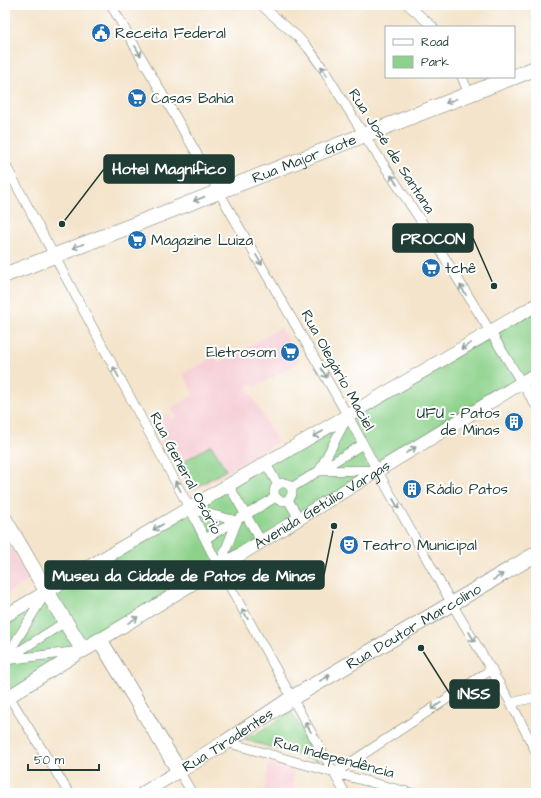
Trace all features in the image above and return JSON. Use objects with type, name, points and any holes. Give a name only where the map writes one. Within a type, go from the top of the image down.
[{"type":"main road","name":"Rua Major Gote","points":[[515,77],[536,68]]},
{"type":"main road","name":"Rua Major Gote","points":[[5,275],[511,78]]},
{"type":"main road","points":[[5,520],[83,650]]},
{"type":"main road","name":"Rua Doutor Marcolino","points":[[292,698],[536,554]]},
{"type":"main road","points":[[100,640],[179,771]]},
{"type":"main road","name":"Avenida Getúlio Vargas","points":[[83,650],[100,640]]},
{"type":"main road","name":"Rua Tiradentes","points":[[179,771],[292,698]]},
{"type":"street","name":"Rua Olegário Maciel","points":[[111,5],[348,416],[452,604],[492,669],[536,752]]},
{"type":"street","name":"Rua José de Santana","points":[[261,5],[299,38],[309,49],[434,242],[536,406]]},
{"type":"street","points":[[408,5],[418,8],[432,26]]},
{"type":"street","points":[[462,78],[469,94]]},
{"type":"street","name":"Rua General Osório","points":[[5,164],[219,566],[345,793]]},
{"type":"street","points":[[5,616],[536,305]]},
{"type":"street","name":"Avenida Getúlio Vargas","points":[[100,640],[536,374]]},
{"type":"street","points":[[319,471],[348,416]]},
{"type":"street","points":[[290,488],[363,444]]},
{"type":"street","points":[[266,464],[278,485]]},
{"type":"street","points":[[319,471],[377,470]]},
{"type":"street","points":[[286,484],[290,488],[292,494],[288,500],[280,501],[276,497],[274,492],[278,485],[286,484]]},
{"type":"street","points":[[229,486],[260,541]]},
{"type":"street","points":[[205,539],[276,497]]},
{"type":"street","points":[[288,500],[299,518]]},
{"type":"street","points":[[190,509],[237,521]]},
{"type":"street","points":[[219,566],[237,521]]},
{"type":"street","points":[[5,660],[47,592]]},
{"type":"street","points":[[5,660],[65,622]]},
{"type":"street","points":[[5,660],[83,650]]},
{"type":"street","name":"Avenida Getúlio Vargas","points":[[6,695],[83,650]]},
{"type":"street","points":[[335,773],[492,669]]},
{"type":"street","points":[[6,695],[69,793]]},
{"type":"street","points":[[511,703],[536,697]]},
{"type":"street","name":"Rua Independência","points":[[226,742],[412,793]]},
{"type":"street","points":[[179,771],[192,793]]},
{"type":"street","name":"Rua Tiradentes","points":[[143,793],[179,771]]},
{"type":"shaded area","points":[[281,328],[300,362],[254,388],[252,384],[247,387],[278,442],[193,492],[152,421],[168,413],[172,419],[176,417],[171,408],[194,395],[183,374],[215,356],[219,363]]},
{"type":"shaded area","points":[[5,538],[29,580],[5,595]]},
{"type":"shaded area","points":[[269,761],[293,767],[294,793],[264,793]]},
{"type":"green space","points":[[536,305],[536,374],[5,699],[5,616]]},
{"type":"green space","points":[[211,445],[226,470],[193,489],[178,465]]},
{"type":"green space","points":[[292,712],[318,761],[245,740]]},
{"type":"place","name":"Receita Federal","points":[[101,33]]},
{"type":"place","name":"Casas Bahia","points":[[137,98]]},
{"type":"place","name":"Hotel Magnífico","points":[[62,224]]},
{"type":"place","name":"Magazine Luiza","points":[[137,240]]},
{"type":"place","name":"tchê","points":[[431,268]]},
{"type":"place","name":"PROCON","points":[[494,286]]},
{"type":"place","name":"Eletrosom","points":[[290,352]]},
{"type":"place","name":"UFU - Patos de Minas","points":[[514,422]]},
{"type":"place","name":"Rádio Patos","points":[[412,489]]},
{"type":"place","name":"Museu da Cidade de Patos de Minas","points":[[334,526]]},
{"type":"place","name":"Teatro Municipal","points":[[349,545]]},
{"type":"place","name":"INSS","points":[[421,648]]}]
